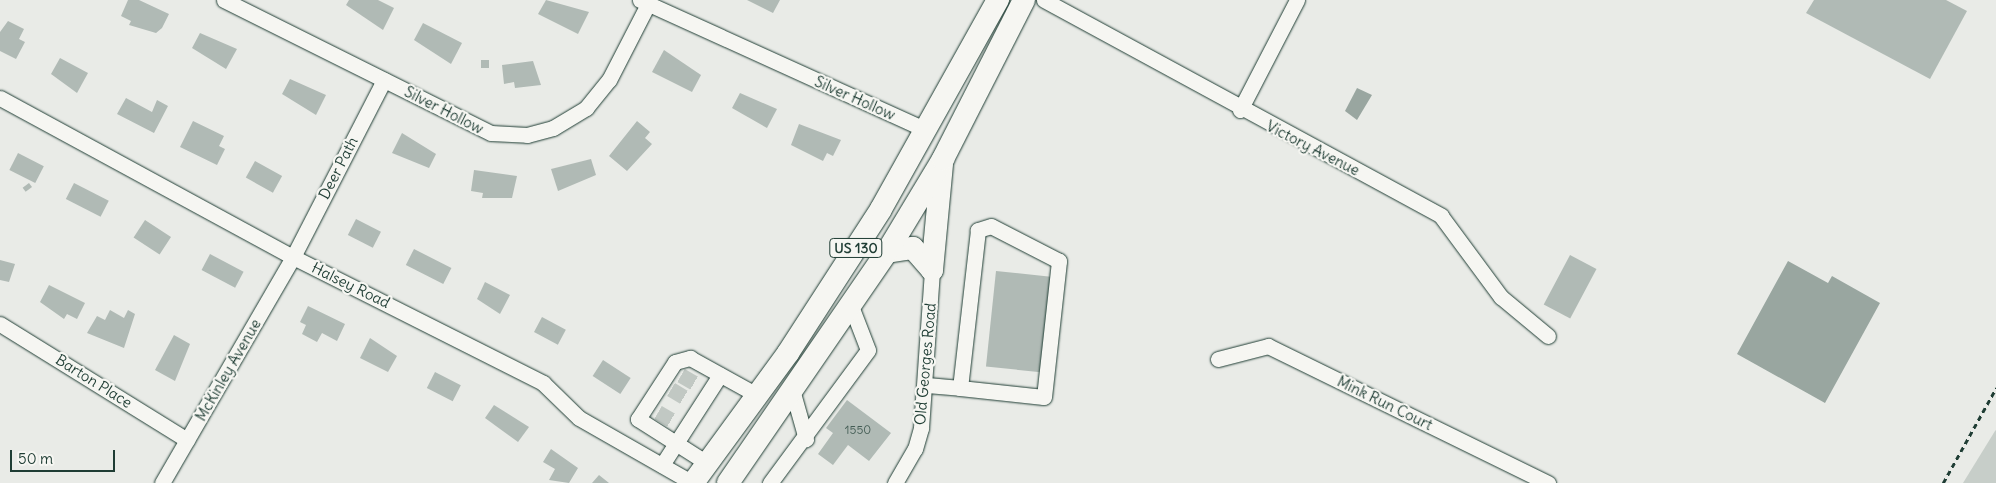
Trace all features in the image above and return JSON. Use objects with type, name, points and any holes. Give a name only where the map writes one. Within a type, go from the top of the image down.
[{"type":"highway","name":"US 130","points":[[693,483],[757,395],[881,209],[998,0]]},
{"type":"highway","name":"US 130","points":[[728,483],[793,392],[887,252],[943,159],[1024,0]]},
{"type":"highway","points":[[932,270],[943,159]]},
{"type":"highway","points":[[887,252],[913,248],[932,270]]},
{"type":"street","name":"Silver Hollow","points":[[224,0],[491,133],[527,135],[554,128],[586,108],[609,80],[643,2],[926,129]]},
{"type":"street","name":"Victory Avenue","points":[[1044,0],[1240,110],[1441,216],[1501,296],[1548,336]]},
{"type":"street","points":[[1240,110],[1297,0]]},
{"type":"street","name":"Deer Path","points":[[293,256],[384,80]]},
{"type":"street","name":"Halsey Road","points":[[0,98],[293,256],[542,383],[579,418],[693,483]]},
{"type":"street","points":[[927,385],[1044,397],[1060,261],[991,226],[978,230],[960,388]]},
{"type":"street","name":"McKinley Avenue","points":[[162,483],[293,256]]},
{"type":"street","name":"Old Georges Road","points":[[895,483],[915,449],[927,385],[932,270]]},
{"type":"street","points":[[770,483],[806,439],[868,350],[851,306]]},
{"type":"street","name":"Barton Place","points":[[0,324],[188,440]]},
{"type":"street","name":"Mink Run Court","points":[[1218,359],[1268,346],[1548,483]]},
{"type":"street","points":[[708,463],[678,431],[638,419],[651,411],[671,379],[690,358],[757,395]]},
{"type":"street","points":[[662,465],[678,431],[699,396],[720,375]]},
{"type":"street","points":[[793,392],[806,439]]},
{"type":"path","points":[[1943,483],[1996,388]]},
{"type":"shaded area","points":[[1357,88],[1372,95],[1357,120],[1345,111]]},
{"type":"shaded area","points":[[1788,261],[1828,283],[1832,276],[1880,303],[1825,403],[1737,354]]},
{"type":"shaded area","points":[[1995,431],[1996,483],[1963,483]]},
{"type":"building","points":[[128,0],[139,0],[169,14],[162,28],[156,33],[129,25],[131,21],[121,16]]},
{"type":"building","points":[[349,0],[378,0],[394,8],[383,30],[346,5]]},
{"type":"building","points":[[546,0],[589,12],[578,34],[538,14]]},
{"type":"building","points":[[747,0],[780,0],[773,13]]},
{"type":"building","points":[[1814,0],[1946,0],[1967,11],[1930,79],[1806,13]]},
{"type":"building","points":[[8,21],[24,29],[19,39],[25,42],[16,59],[0,51],[0,32]]},
{"type":"building","points":[[423,23],[462,43],[451,64],[414,40]]},
{"type":"building","points":[[200,33],[237,49],[226,69],[192,48]]},
{"type":"building","points":[[664,50],[701,75],[692,92],[652,72]]},
{"type":"building","points":[[60,58],[88,73],[77,93],[51,74]]},
{"type":"building","points":[[481,60],[489,60],[489,68],[481,68]]},
{"type":"building","points":[[533,61],[541,85],[515,88],[514,82],[504,84],[502,65]]},
{"type":"building","points":[[290,79],[326,95],[316,115],[282,94]]},
{"type":"building","points":[[740,93],[777,109],[767,128],[732,108]]},
{"type":"building","points":[[126,98],[152,112],[157,100],[168,106],[154,133],[117,114]]},
{"type":"building","points":[[193,121],[224,136],[219,146],[225,149],[217,165],[180,147]]},
{"type":"building","points":[[637,121],[650,132],[645,138],[652,144],[627,171],[609,156]]},
{"type":"building","points":[[799,124],[841,140],[833,156],[827,153],[823,161],[791,145]]},
{"type":"building","points":[[402,133],[436,154],[429,168],[392,153]]},
{"type":"building","points":[[18,153],[44,166],[35,183],[9,170]]},
{"type":"building","points":[[591,159],[596,175],[558,191],[551,169]]},
{"type":"building","points":[[255,161],[282,176],[273,193],[246,178]]},
{"type":"building","points":[[474,170],[517,176],[512,198],[482,198],[483,193],[471,191]]},
{"type":"building","points":[[29,183],[32,187],[26,192],[23,188]]},
{"type":"building","points":[[74,183],[109,201],[101,217],[66,199]]},
{"type":"building","points":[[356,219],[381,232],[373,248],[348,235]]},
{"type":"building","points":[[145,220],[171,237],[160,254],[134,238]]},
{"type":"building","points":[[414,249],[451,268],[443,284],[406,265]]},
{"type":"building","points":[[210,254],[244,272],[235,288],[202,270]]},
{"type":"building","points":[[1570,255],[1596,269],[1570,319],[1544,304]]},
{"type":"building","points":[[0,260],[15,264],[9,282],[0,280]]},
{"type":"building","points":[[996,271],[1051,277],[1041,372],[986,366]]},
{"type":"building","points":[[485,282],[510,295],[500,314],[477,299]]},
{"type":"building","points":[[49,285],[85,303],[77,319],[67,314],[64,319],[40,302]]},
{"type":"building","points":[[308,306],[345,324],[337,341],[322,333],[317,342],[302,334],[306,325],[300,322]]},
{"type":"building","points":[[110,310],[124,318],[128,310],[135,314],[124,348],[87,333],[97,316],[105,320]]},
{"type":"building","points":[[542,317],[566,330],[558,345],[534,332]]},
{"type":"building","points":[[174,335],[190,344],[175,381],[155,370]]},
{"type":"building","points":[[370,338],[397,356],[388,372],[360,358]]},
{"type":"building","points":[[603,360],[631,378],[620,394],[593,376]]},
{"type":"building","points":[[435,372],[461,385],[453,401],[427,388]]},
{"type":"building","points":[[847,400],[891,433],[869,461],[848,445],[833,465],[818,454],[833,433],[826,428]]},
{"type":"building","points":[[494,405],[529,427],[518,442],[485,418]]},
{"type":"building","points":[[551,449],[578,468],[569,483],[549,480],[555,469],[543,462]]},
{"type":"building","points":[[599,475],[609,483],[592,483]]},
{"type":"tunnel","points":[[681,375],[698,385]]},
{"type":"tunnel","points":[[671,389],[689,400]]},
{"type":"tunnel","points":[[658,412],[675,422]]}]
